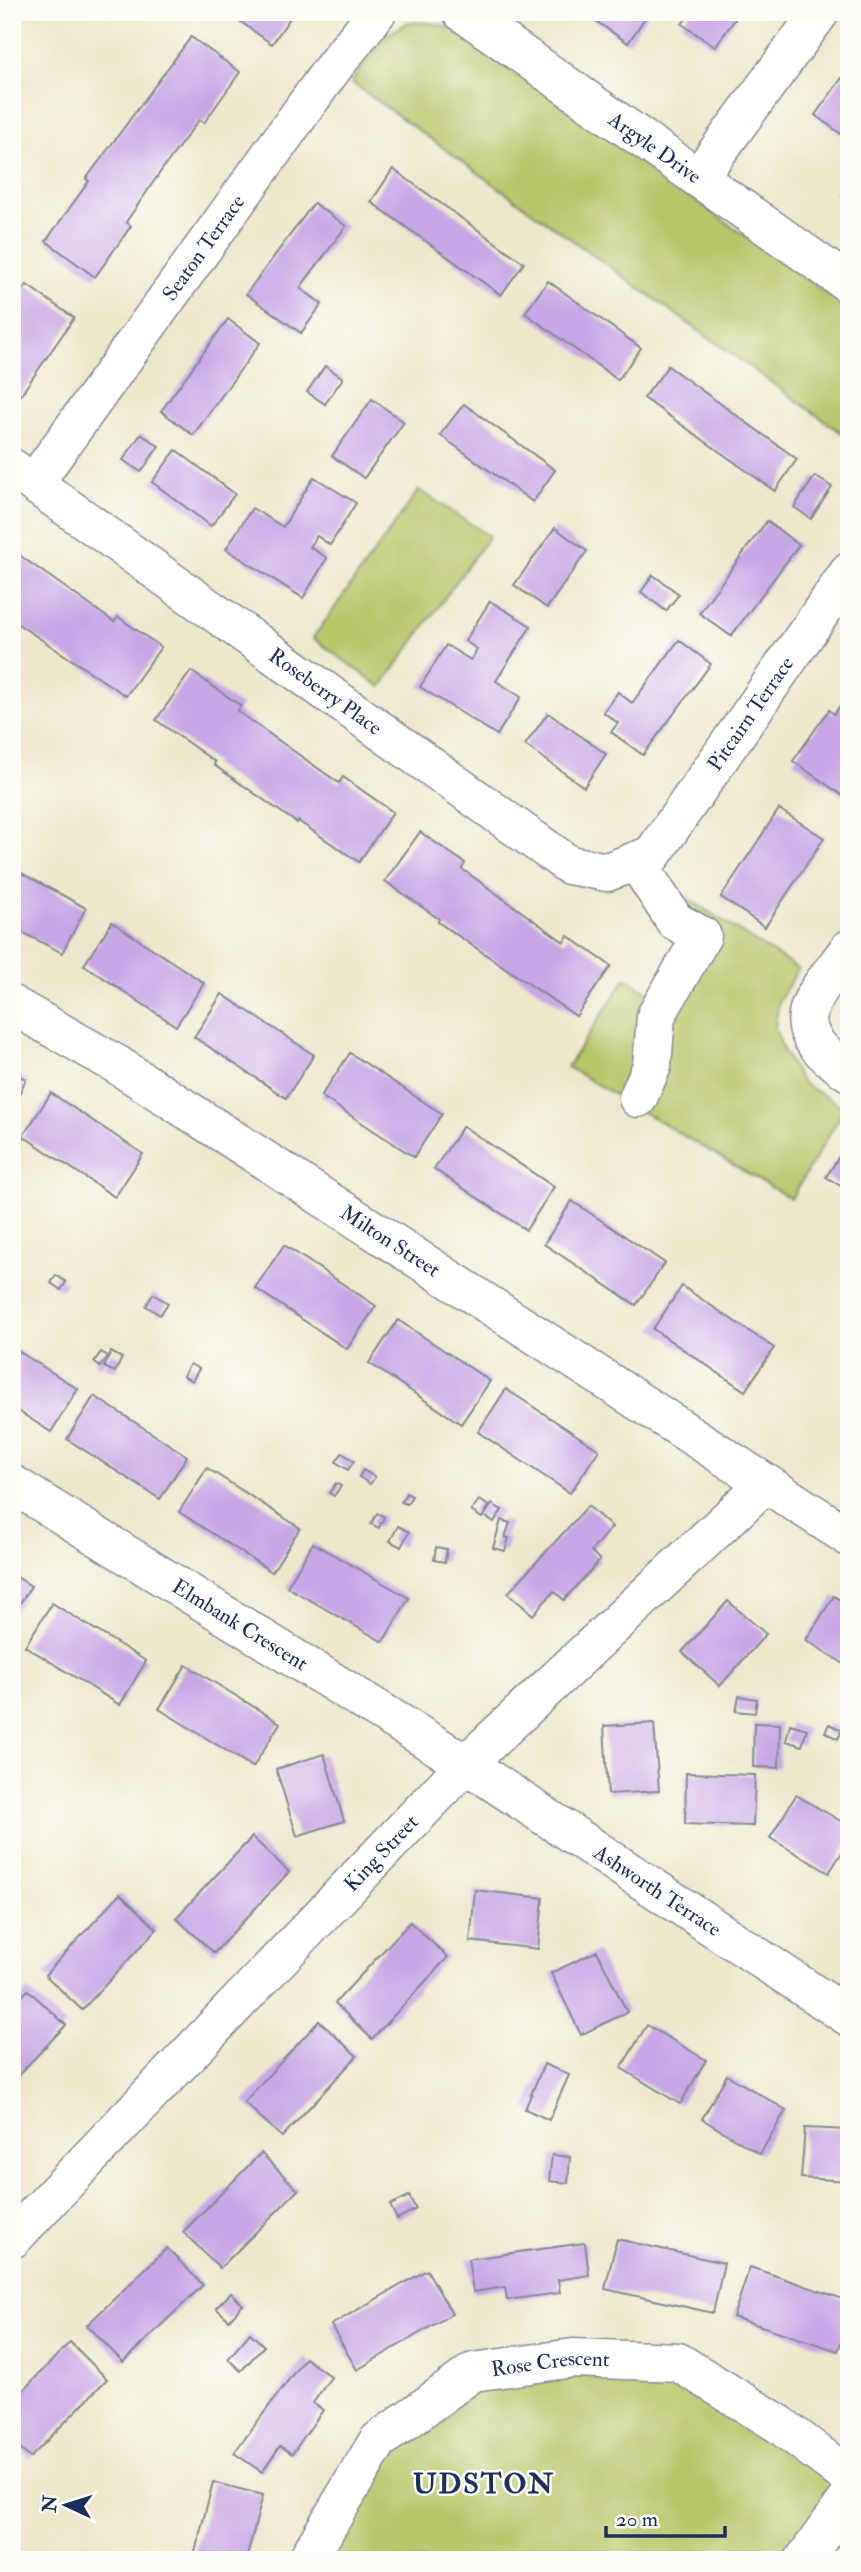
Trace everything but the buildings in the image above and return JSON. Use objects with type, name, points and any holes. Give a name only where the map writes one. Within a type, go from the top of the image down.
[{"type":"street","name":"Seaton Terrace","points":[[23,475],[377,12]]},
{"type":"street","name":"Argyle Drive","points":[[461,12],[849,284]]},
{"type":"street","points":[[698,178],[820,12]]},
{"type":"street","name":"Roseberry Place","points":[[23,475],[569,864],[607,872],[644,858]]},
{"type":"street","name":"Pitcairn Terrace","points":[[644,858],[849,572]]},
{"type":"street","points":[[638,1098],[652,1066],[656,1016],[702,936],[675,921],[644,858]]},
{"type":"street","points":[[849,949],[815,996],[808,1010],[807,1032],[826,1057],[849,1072]]},
{"type":"street","name":"Milton Street","points":[[12,1005],[116,1064],[849,1537]]},
{"type":"street","name":"Elmbank Crescent","points":[[12,1484],[466,1764]]},
{"type":"street","name":"King Street","points":[[12,2239],[466,1764],[765,1484]]},
{"type":"street","name":"Ashworth Terrace","points":[[466,1764],[849,2017]]},
{"type":"street","name":"Rose Crescent","points":[[307,2560],[378,2441],[473,2372],[573,2358],[678,2362],[779,2424],[849,2477]]},
{"type":"street","points":[[804,2560],[849,2498]]},
{"type":"green space","points":[[409,22],[454,28],[849,310],[849,438],[351,82],[388,34]]},
{"type":"green space","points":[[419,490],[489,536],[381,687],[313,638]]},
{"type":"green space","points":[[668,886],[798,969],[779,1001],[775,1028],[784,1052],[802,1083],[845,1108],[791,1199],[567,1067],[626,978],[672,1007],[716,936]]},
{"type":"green space","points":[[678,2362],[849,2477],[804,2560],[307,2560],[378,2441],[473,2372]]},
{"type":"district","name":"UDSTON","points":[[484,2484]]}]
